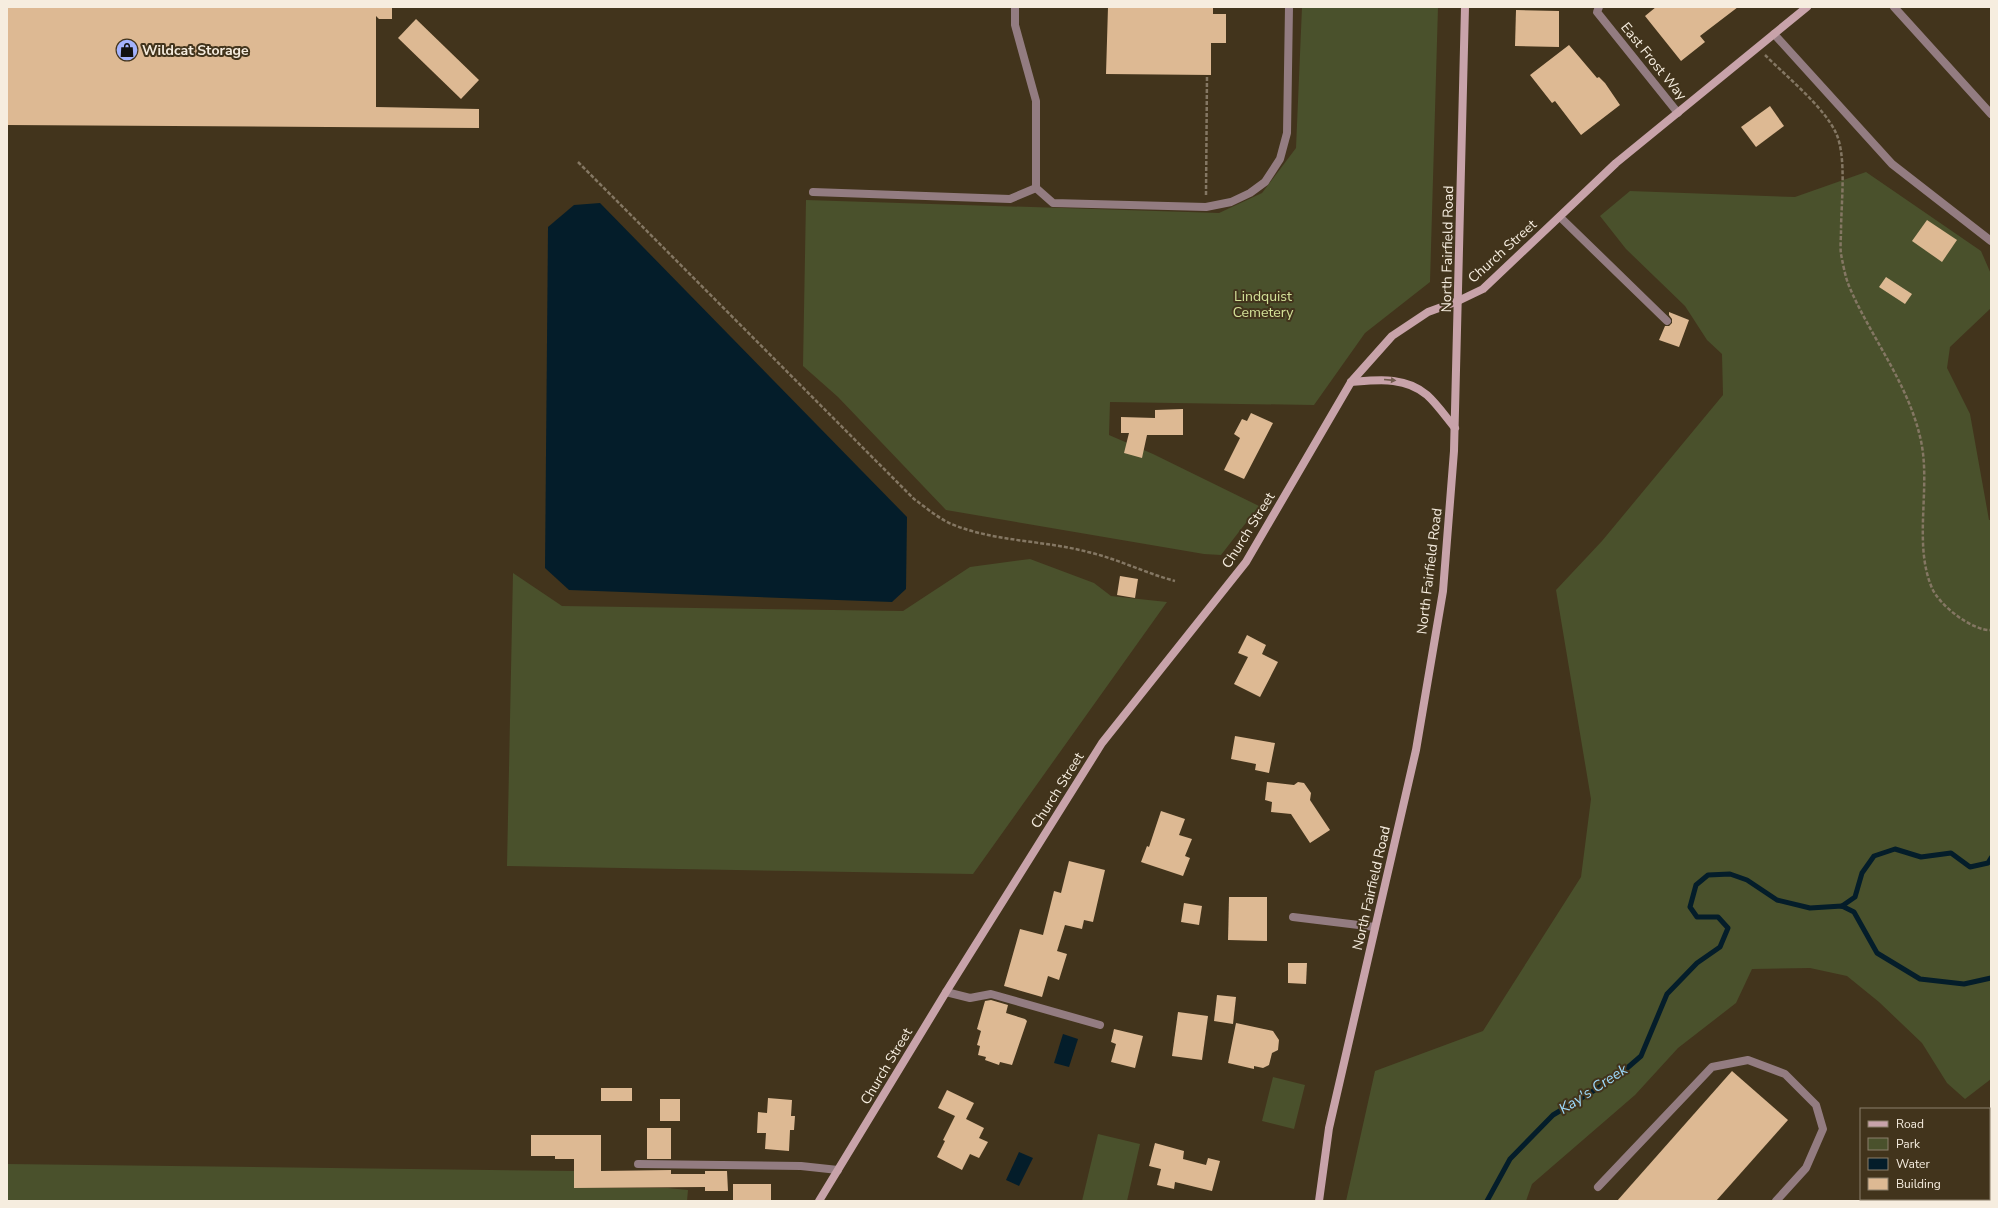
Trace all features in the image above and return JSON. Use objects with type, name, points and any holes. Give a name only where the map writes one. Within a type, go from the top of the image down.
[{"type":"street","points":[[1015,7],[1015,25],[1036,101],[1036,188],[1053,203],[1206,207],[1231,202],[1250,193],[1266,182],[1280,159],[1287,134],[1289,7]]},
{"type":"street","name":"North Fairfield Road","points":[[1319,1201],[1329,1128],[1416,750],[1441,599],[1455,428],[1465,7]]},
{"type":"street","name":"East Frost Way","points":[[1599,7],[1597,12],[1678,113]]},
{"type":"street","name":"Church Street","points":[[819,1201],[946,992],[1102,743],[1246,562],[1351,382],[1392,336],[1428,312],[1458,301],[1483,289],[1616,163],[1807,7]]},
{"type":"street","points":[[1894,7],[1991,114]]},
{"type":"street","points":[[1774,34],[1892,164],[1991,241]]},
{"type":"street","points":[[813,192],[1010,199],[1036,188]]},
{"type":"street","points":[[1560,216],[1667,321]]},
{"type":"street","points":[[1351,382],[1383,380],[1399,381],[1413,387],[1426,394],[1455,428]]},
{"type":"street","points":[[1293,917],[1375,928]]},
{"type":"street","points":[[946,992],[970,998],[991,994],[1100,1025]]},
{"type":"street","points":[[1598,1187],[1712,1067],[1748,1060],[1785,1074],[1816,1105],[1823,1129],[1806,1168],[1776,1201]]},
{"type":"street","points":[[638,1164],[801,1166],[838,1170]]},
{"type":"path","points":[[1758,48],[1826,116],[1836,134],[1842,157],[1841,252],[1848,285],[1906,395],[1921,441],[1926,491],[1923,540],[1926,566],[1932,588],[1946,608],[1962,620],[1991,630]]},
{"type":"path","points":[[1206,207],[1207,75]]},
{"type":"path","points":[[578,162],[914,499],[947,522],[976,532],[1088,552],[1122,562],[1150,574],[1175,581]]},
{"type":"green space","name":"Lindquist Cemetery","points":[[1302,7],[1438,7],[1430,282],[1365,333],[1314,405],[1110,402],[1109,435],[1153,454],[1259,506],[1221,555],[1204,554],[946,510],[838,397],[803,366],[806,200],[1219,213],[1262,193],[1296,148]]},
{"type":"green space","points":[[1866,172],[1981,251],[1991,274],[1991,308],[1950,347],[1947,368],[1970,414],[1989,520],[1991,520],[1991,1079],[1965,1099],[1947,1083],[1922,1043],[1879,1002],[1847,976],[1810,968],[1752,969],[1736,1003],[1678,1048],[1635,1095],[1532,1184],[1526,1201],[1346,1201],[1375,1071],[1483,1031],[1581,877],[1591,799],[1556,590],[1602,541],[1723,395],[1722,354],[1707,340],[1685,306],[1626,249],[1600,216],[1630,191],[1795,197]]},
{"type":"green space","points":[[1030,559],[1094,583],[1111,596],[1167,602],[973,874],[507,866],[513,573],[562,606],[903,611],[970,567]]},
{"type":"green space","points":[[1273,1077],[1305,1085],[1294,1129],[1262,1121]]},
{"type":"green space","points":[[1098,1134],[1140,1144],[1127,1201],[1082,1201]]},
{"type":"green space","points":[[7,1164],[574,1171],[574,1188],[668,1188],[688,1190],[687,1201],[7,1201]]},
{"type":"water","points":[[600,203],[907,517],[906,589],[892,602],[569,590],[545,568],[548,227],[574,205]]},
{"type":"water","points":[[1063,1034],[1078,1039],[1069,1067],[1054,1063]]},
{"type":"water","points":[[1019,1152],[1033,1158],[1019,1186],[1006,1180]]},
{"type":"building","points":[[7,7],[392,7],[392,19],[379,19],[376,16],[376,107],[479,109],[479,128],[7,125]]},
{"type":"building","points":[[1108,7],[1213,7],[1213,14],[1226,14],[1226,43],[1211,43],[1211,75],[1106,74]]},
{"type":"building","points":[[1656,7],[1738,7],[1700,36],[1705,42],[1681,61],[1645,16]]},
{"type":"building","points":[[1516,10],[1559,11],[1559,47],[1515,46]]},
{"type":"building","points":[[416,19],[479,80],[461,99],[398,38]]},
{"type":"building","points":[[1569,45],[1597,78],[1599,77],[1605,83],[1620,105],[1581,135],[1555,101],[1552,103],[1530,75]]},
{"type":"building","points":[[1770,106],[1784,126],[1756,147],[1741,127]]},
{"type":"building","points":[[1927,220],[1957,240],[1942,262],[1912,241]]},
{"type":"building","points":[[1886,277],[1912,294],[1905,304],[1879,287]]},
{"type":"building","points":[[1669,312],[1689,320],[1679,347],[1659,340],[1665,326],[1669,326],[1672,323]]},
{"type":"building","points":[[1183,409],[1183,435],[1147,435],[1142,458],[1124,453],[1129,433],[1121,433],[1121,417],[1155,418],[1155,410]]},
{"type":"building","points":[[1251,413],[1273,423],[1244,479],[1224,470],[1240,438],[1234,434],[1242,419],[1247,421]]},
{"type":"building","points":[[1120,576],[1138,579],[1135,598],[1117,595]]},
{"type":"building","points":[[1247,635],[1266,645],[1262,654],[1278,662],[1260,697],[1234,684],[1248,657],[1238,653]]},
{"type":"building","points":[[1235,736],[1275,743],[1269,773],[1255,770],[1256,764],[1231,759]]},
{"type":"building","points":[[1267,782],[1294,785],[1298,782],[1304,783],[1311,793],[1310,800],[1330,830],[1310,843],[1291,814],[1271,812],[1272,802],[1265,800]]},
{"type":"building","points":[[1161,811],[1185,819],[1179,835],[1192,839],[1185,856],[1190,858],[1183,876],[1141,862],[1147,846],[1149,847]]},
{"type":"building","points":[[1069,861],[1105,870],[1093,922],[1084,920],[1082,929],[1065,925],[1057,951],[1067,954],[1059,980],[1048,976],[1042,997],[1004,986],[1020,929],[1043,935],[1054,891],[1061,893]]},
{"type":"building","points":[[1229,897],[1267,897],[1267,941],[1228,940]]},
{"type":"building","points":[[1184,903],[1202,906],[1199,925],[1181,922]]},
{"type":"building","points":[[1288,963],[1307,963],[1306,984],[1288,983]]},
{"type":"building","points":[[1217,995],[1236,997],[1233,1024],[1214,1021]]},
{"type":"building","points":[[991,1000],[1008,1005],[1006,1013],[1027,1021],[1012,1065],[1000,1062],[999,1065],[985,1060],[986,1057],[978,1055],[980,1046],[977,1045],[981,1031],[977,1029],[985,1001]]},
{"type":"building","points":[[1178,1012],[1208,1016],[1202,1060],[1172,1056]]},
{"type":"building","points":[[1236,1023],[1273,1031],[1279,1040],[1278,1050],[1272,1053],[1269,1065],[1263,1068],[1254,1066],[1254,1069],[1228,1063]]},
{"type":"building","points":[[1114,1029],[1143,1036],[1135,1068],[1111,1062],[1116,1044],[1111,1042]]},
{"type":"building","points":[[1732,1071],[1788,1120],[1716,1201],[1617,1201]]},
{"type":"building","points":[[601,1088],[632,1088],[632,1101],[601,1101]]},
{"type":"building","points":[[947,1090],[974,1103],[966,1119],[984,1128],[979,1138],[988,1142],[979,1158],[970,1154],[962,1170],[937,1157],[945,1141],[943,1140],[955,1116],[938,1108]]},
{"type":"building","points":[[768,1098],[792,1100],[791,1116],[795,1116],[794,1130],[790,1130],[789,1151],[765,1149],[766,1133],[757,1133],[758,1112],[767,1113]]},
{"type":"building","points":[[660,1099],[680,1099],[680,1121],[660,1121]]},
{"type":"building","points":[[647,1128],[671,1128],[671,1159],[647,1159]]},
{"type":"building","points":[[531,1135],[601,1135],[601,1171],[671,1170],[671,1174],[705,1174],[705,1171],[727,1171],[728,1191],[705,1191],[705,1187],[574,1188],[574,1159],[555,1159],[555,1156],[531,1156]]},
{"type":"building","points":[[1155,1143],[1184,1151],[1183,1159],[1206,1165],[1208,1158],[1220,1161],[1212,1191],[1175,1182],[1174,1189],[1157,1185],[1161,1169],[1149,1166]]},
{"type":"building","points":[[733,1184],[771,1184],[771,1201],[733,1201]]},
{"type":"waterway","points":[[1842,906],[1855,897],[1862,873],[1874,856],[1895,849],[1921,857],[1951,853],[1970,867],[1988,863],[1991,858]]},
{"type":"waterway","name":"Kay's Creek","points":[[1487,1201],[1510,1159],[1553,1115],[1618,1076],[1641,1056],[1667,994],[1697,963],[1720,947],[1728,928],[1718,917],[1697,917],[1690,907],[1696,885],[1708,875],[1730,874],[1747,880],[1777,900],[1810,908],[1842,906],[1854,912],[1877,953],[1920,979],[1964,984],[1991,978]]},
{"type":"place","name":"Wildcat Storage","points":[[127,50]]}]
